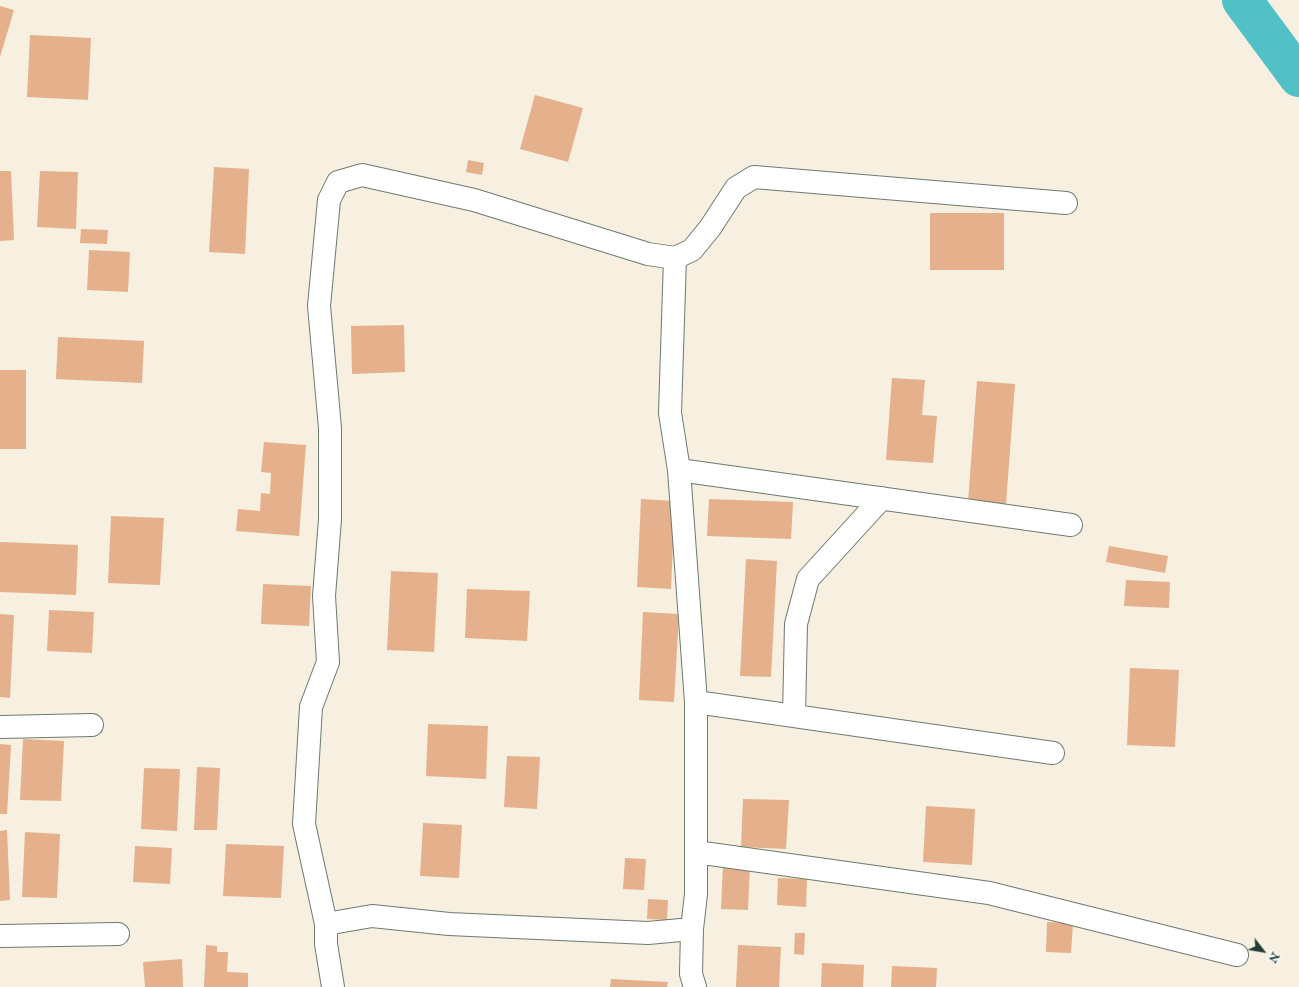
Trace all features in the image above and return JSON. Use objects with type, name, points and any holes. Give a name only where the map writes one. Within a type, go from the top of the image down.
[{"type":"street","points":[[333,987],[326,944],[326,924],[304,824],[311,707],[328,662],[324,596],[330,519],[330,428],[319,306],[329,200],[338,182],[362,175],[466,198],[648,254],[675,258],[692,250],[710,228],[736,188],[754,177],[1066,203]]},
{"type":"street","points":[[675,258],[670,413],[679,470],[696,702],[696,894],[692,929],[691,974],[695,987]]},
{"type":"street","points":[[679,470],[1071,525]]},
{"type":"street","points":[[794,716],[796,624],[808,579],[882,498]]},
{"type":"street","points":[[696,702],[1053,753]]},
{"type":"street","points":[[0,727],[92,725]]},
{"type":"street","points":[[696,852],[989,893],[1237,955]]},
{"type":"street","points":[[326,924],[372,916],[449,924],[648,933],[692,929]]},
{"type":"street","points":[[0,936],[118,934]]},
{"type":"building","points":[[0,6],[14,10],[0,57]]},
{"type":"building","points":[[30,35],[91,38],[88,100],[27,97]]},
{"type":"building","points":[[535,95],[583,108],[568,162],[520,149]]},
{"type":"building","points":[[468,160],[484,163],[482,175],[466,172]]},
{"type":"building","points":[[214,167],[249,169],[245,254],[209,252]]},
{"type":"building","points":[[0,171],[11,171],[14,240],[0,241]]},
{"type":"building","points":[[40,171],[78,172],[76,229],[37,227]]},
{"type":"building","points":[[930,213],[1004,213],[1004,270],[930,270]]},
{"type":"building","points":[[81,229],[108,230],[107,244],[80,243]]},
{"type":"building","points":[[89,250],[130,252],[128,292],[87,290]]},
{"type":"building","points":[[404,325],[405,372],[352,374],[351,326]]},
{"type":"building","points":[[58,337],[144,341],[142,383],[56,379]]},
{"type":"building","points":[[0,370],[26,370],[26,449],[0,449]]},
{"type":"building","points":[[892,378],[925,380],[922,415],[937,416],[933,463],[886,460]]},
{"type":"building","points":[[977,381],[1015,384],[1006,504],[968,502]]},
{"type":"building","points":[[264,442],[306,445],[299,536],[236,531],[238,509],[260,511],[261,493],[270,494],[271,473],[261,472]]},
{"type":"building","points":[[641,499],[675,501],[671,589],[637,587]]},
{"type":"building","points":[[709,499],[793,502],[791,539],[707,536]]},
{"type":"building","points":[[111,516],[164,518],[160,585],[108,583]]},
{"type":"building","points":[[0,542],[78,545],[76,595],[0,592]]},
{"type":"building","points":[[1109,546],[1168,556],[1165,573],[1106,562]]},
{"type":"building","points":[[746,559],[777,561],[771,677],[740,676]]},
{"type":"building","points":[[391,571],[438,573],[434,652],[387,650]]},
{"type":"building","points":[[1126,580],[1170,582],[1169,608],[1124,606]]},
{"type":"building","points":[[263,584],[311,586],[309,626],[261,624]]},
{"type":"building","points":[[467,589],[530,591],[527,641],[465,638]]},
{"type":"building","points":[[49,610],[94,612],[92,653],[47,651]]},
{"type":"building","points":[[643,612],[679,614],[674,702],[639,700]]},
{"type":"building","points":[[0,614],[14,615],[10,698],[0,697]]},
{"type":"building","points":[[1130,668],[1179,670],[1175,747],[1127,745]]},
{"type":"building","points":[[428,724],[488,726],[486,779],[426,776]]},
{"type":"building","points":[[23,739],[64,741],[61,801],[20,800]]},
{"type":"building","points":[[0,744],[11,745],[7,814],[0,814]]},
{"type":"building","points":[[507,756],[540,757],[537,809],[504,807]]},
{"type":"building","points":[[197,767],[220,768],[217,830],[194,830]]},
{"type":"building","points":[[144,768],[180,769],[177,831],[141,829]]},
{"type":"building","points":[[743,799],[789,800],[786,849],[741,847]]},
{"type":"building","points":[[926,806],[975,809],[972,865],[923,862]]},
{"type":"building","points":[[423,823],[462,825],[459,878],[420,876]]},
{"type":"building","points":[[7,830],[10,900],[0,901],[0,831]]},
{"type":"building","points":[[25,832],[60,834],[57,898],[22,897]]},
{"type":"building","points":[[226,844],[284,846],[281,898],[223,896]]},
{"type":"building","points":[[135,846],[172,848],[170,884],[133,882]]},
{"type":"building","points":[[625,858],[646,859],[644,890],[623,889]]},
{"type":"building","points":[[723,864],[750,865],[748,910],[721,909]]},
{"type":"building","points":[[778,878],[807,879],[806,907],[777,905]]},
{"type":"building","points":[[648,899],[668,900],[667,920],[647,919]]},
{"type":"building","points":[[1047,922],[1073,923],[1071,953],[1046,952]]},
{"type":"building","points":[[795,933],[805,933],[804,955],[794,954]]},
{"type":"building","points":[[206,945],[217,946],[217,952],[228,952],[227,972],[248,973],[248,987],[204,987]]},
{"type":"building","points":[[738,945],[781,947],[779,987],[736,987]]},
{"type":"building","points":[[182,959],[183,987],[145,987],[143,962]]},
{"type":"building","points":[[822,963],[864,965],[863,987],[821,987]]},
{"type":"building","points":[[892,966],[937,968],[936,987],[891,987]]},
{"type":"building","points":[[611,979],[668,982],[667,987],[610,987]]},
{"type":"waterway","points":[[1242,0],[1299,77]]}]
